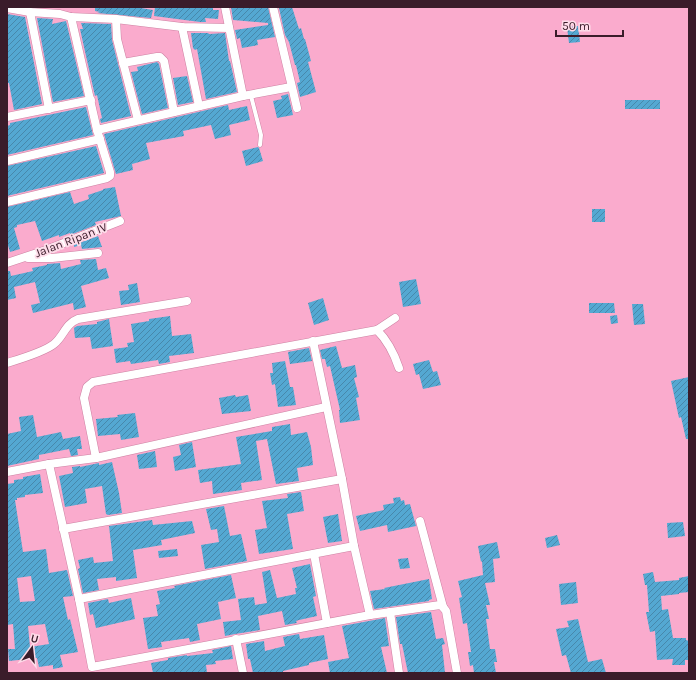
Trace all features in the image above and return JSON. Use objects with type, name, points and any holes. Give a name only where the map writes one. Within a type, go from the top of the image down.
[{"type":"street","points":[[225,7],[247,96]]},
{"type":"street","points":[[273,7],[297,108]]},
{"type":"street","points":[[7,8],[30,12],[60,10],[71,16],[116,19],[182,27],[229,28]]},
{"type":"street","points":[[30,12],[49,108]]},
{"type":"street","points":[[7,202],[107,178],[110,176],[97,130],[71,16]]},
{"type":"street","points":[[116,19],[117,39],[138,120]]},
{"type":"street","points":[[182,27],[199,106]]},
{"type":"street","points":[[123,63],[156,57],[162,58],[164,61],[174,112]]},
{"type":"street","points":[[97,130],[199,106],[291,87]]},
{"type":"street","points":[[8,115],[90,100]]},
{"type":"street","points":[[7,161],[100,139]]},
{"type":"street","name":"Jalan Ripan IV","points":[[7,263],[120,221]]},
{"type":"street","name":"Jalan Ripan IV","points":[[22,258],[52,258],[98,253]]},
{"type":"street","points":[[7,364],[54,344],[69,324],[78,319],[187,301]]},
{"type":"street","points":[[96,458],[84,398],[87,386],[93,382],[377,330],[395,318]]},
{"type":"street","points":[[377,330],[390,345],[396,357],[399,368]]},
{"type":"street","points":[[313,341],[342,479],[354,546],[370,615]]},
{"type":"street","points":[[7,472],[49,464],[96,458],[326,407]]},
{"type":"street","points":[[49,464],[79,599],[92,667],[370,615],[440,605],[443,607]]},
{"type":"street","points":[[63,529],[342,479]]},
{"type":"street","points":[[420,520],[443,607],[446,611],[457,673]]},
{"type":"street","points":[[79,599],[354,546]]},
{"type":"street","points":[[314,554],[327,623]]},
{"type":"street","points":[[390,612],[400,673]]},
{"type":"street","points":[[236,639],[243,673]]},
{"type":"lane","points":[[247,96],[261,135],[260,145]]},
{"type":"building","points":[[95,7],[135,7],[153,10],[151,18],[97,13],[100,12],[95,11]]},
{"type":"building","points":[[155,7],[213,7],[213,10],[219,10],[218,19],[205,18],[206,22],[200,22],[154,16]]},
{"type":"building","points":[[231,7],[268,7],[275,37],[257,40],[258,45],[242,48],[240,38],[237,39],[235,30],[268,25],[268,23],[233,20]]},
{"type":"building","points":[[292,7],[299,29],[301,28],[305,39],[311,61],[308,62],[316,92],[300,97],[297,83],[300,82],[296,65],[289,42],[285,35],[279,8]]},
{"type":"building","points":[[7,14],[25,17],[42,104],[14,110],[9,83],[7,83]]},
{"type":"building","points":[[37,18],[53,19],[52,24],[66,21],[84,96],[53,102]]},
{"type":"building","points":[[81,23],[111,24],[112,40],[131,116],[101,123],[100,119],[102,118],[97,95],[95,96],[80,29],[83,29]]},
{"type":"building","points":[[578,26],[580,42],[569,43],[567,27]]},
{"type":"building","points":[[191,33],[225,33],[229,61],[237,92],[206,99],[197,49],[195,50],[193,48]]},
{"type":"building","points":[[157,62],[159,64],[168,108],[142,114],[131,72],[138,71],[137,67]]},
{"type":"building","points":[[187,76],[193,102],[178,105],[173,78]]},
{"type":"building","points":[[288,94],[293,115],[277,118],[273,101],[282,99],[281,96]]},
{"type":"building","points":[[625,100],[660,100],[660,109],[625,109]]},
{"type":"building","points":[[228,105],[229,110],[247,106],[250,120],[229,125],[231,135],[215,139],[211,125],[183,131],[184,136],[146,143],[150,159],[132,164],[133,170],[116,174],[104,134]]},
{"type":"building","points":[[86,107],[93,135],[7,155],[7,126],[10,125],[10,123]]},
{"type":"building","points":[[96,146],[104,173],[7,196],[7,166]]},
{"type":"building","points":[[258,147],[263,161],[246,166],[242,151]]},
{"type":"building","points":[[115,187],[121,216],[95,222],[96,225],[70,235],[70,233],[59,237],[59,235],[42,241],[35,221],[17,225],[17,227],[14,228],[20,249],[10,252],[7,242],[7,207],[70,192],[74,204],[89,199],[88,195],[103,189]]},
{"type":"building","points":[[592,209],[605,209],[605,222],[592,222]]},
{"type":"building","points":[[98,236],[102,247],[82,249],[81,245],[74,247],[74,245]]},
{"type":"building","points":[[96,259],[98,270],[106,268],[109,278],[81,286],[86,307],[74,310],[73,303],[33,313],[31,305],[40,303],[35,282],[14,287],[16,298],[7,300],[7,271],[10,271],[11,276],[33,271],[32,268],[47,264],[60,263],[61,269],[81,264],[80,260]]},
{"type":"building","points":[[416,279],[421,304],[403,307],[399,282]]},
{"type":"building","points":[[137,283],[140,302],[121,305],[119,291],[129,290],[128,285]]},
{"type":"building","points":[[323,298],[329,320],[314,325],[308,303]]},
{"type":"building","points":[[589,303],[614,303],[615,313],[589,313]]},
{"type":"building","points":[[632,304],[643,304],[645,324],[634,325]]},
{"type":"building","points":[[617,315],[618,323],[611,324],[610,316]]},
{"type":"building","points":[[170,316],[172,336],[191,334],[194,353],[169,356],[170,362],[159,364],[158,360],[131,364],[130,361],[116,363],[114,349],[128,347],[127,343],[134,342],[131,324],[149,321],[149,319]]},
{"type":"building","points":[[109,319],[113,346],[92,349],[90,337],[75,338],[74,328],[77,326],[97,324],[97,322]]},
{"type":"building","points":[[336,346],[342,368],[355,365],[357,377],[354,378],[359,397],[356,398],[360,420],[340,423],[340,410],[330,366],[327,367],[325,359],[322,359],[320,350]]},
{"type":"building","points":[[309,348],[312,361],[290,364],[288,352]]},
{"type":"building","points":[[429,360],[433,372],[437,371],[441,385],[423,389],[419,374],[416,375],[413,364]]},
{"type":"building","points":[[285,361],[290,387],[293,387],[296,405],[278,407],[275,384],[272,385],[270,373],[273,373],[272,363]]},
{"type":"building","points":[[689,377],[689,439],[686,439],[681,417],[679,418],[671,381]]},
{"type":"building","points":[[235,395],[236,397],[248,395],[251,411],[222,414],[219,398]]},
{"type":"building","points":[[135,413],[139,437],[121,440],[120,434],[98,436],[96,419],[118,417],[117,415]]},
{"type":"building","points":[[33,415],[37,437],[61,432],[63,439],[80,436],[82,449],[77,449],[78,455],[71,456],[69,449],[39,455],[39,459],[7,466],[7,434],[21,431],[19,417]]},
{"type":"building","points":[[290,424],[291,435],[307,432],[311,447],[313,465],[297,468],[299,481],[276,484],[267,439],[256,441],[262,480],[241,483],[242,490],[213,494],[212,481],[200,483],[198,470],[241,464],[236,437],[272,431],[272,427]]},
{"type":"building","points":[[192,442],[196,467],[175,471],[173,457],[181,455],[179,445]]},
{"type":"building","points":[[155,451],[157,467],[139,469],[137,455]]},
{"type":"building","points":[[112,462],[122,513],[106,514],[102,486],[85,489],[87,503],[65,507],[59,476],[73,473],[72,467],[99,463],[99,465]]},
{"type":"building","points":[[40,474],[43,493],[25,495],[25,497],[17,498],[17,500],[15,500],[23,552],[46,549],[49,573],[67,570],[73,596],[63,597],[68,620],[70,619],[78,652],[60,655],[63,667],[53,669],[53,665],[39,667],[37,658],[9,661],[8,649],[15,649],[13,624],[7,625],[7,484],[14,483],[14,480],[23,479],[23,477]],"holes":[[[31,576],[35,601],[20,602],[17,578]],[[45,624],[49,644],[30,647],[28,626]]]},
{"type":"building","points":[[301,492],[304,511],[287,514],[293,549],[259,554],[255,530],[267,528],[262,501],[288,498],[287,494]]},
{"type":"building","points":[[400,497],[401,501],[404,500],[405,505],[410,504],[416,526],[388,532],[387,525],[360,531],[356,516],[384,510],[383,505],[394,503],[393,498]]},
{"type":"building","points":[[224,506],[230,536],[241,534],[247,561],[205,569],[201,545],[219,542],[217,529],[211,530],[206,509]]},
{"type":"building","points":[[338,514],[342,541],[328,543],[323,517]]},
{"type":"building","points":[[152,520],[153,525],[192,521],[195,533],[161,540],[162,545],[133,550],[137,578],[116,581],[116,577],[97,579],[99,590],[83,593],[78,569],[80,568],[78,560],[93,557],[94,563],[113,561],[109,526]]},
{"type":"building","points":[[683,522],[685,536],[668,538],[667,523]]},
{"type":"building","points":[[557,535],[560,545],[547,548],[545,538]]},
{"type":"building","points":[[497,542],[500,558],[493,559],[495,582],[485,583],[490,605],[486,605],[489,619],[486,619],[490,649],[495,649],[497,662],[494,662],[496,673],[474,673],[473,665],[470,666],[468,652],[471,652],[467,623],[463,624],[459,598],[462,597],[458,581],[483,575],[482,561],[481,562],[478,546]]},
{"type":"building","points":[[177,549],[178,556],[159,558],[158,551]]},
{"type":"building","points":[[408,558],[410,568],[400,569],[398,559]]},
{"type":"building","points":[[310,564],[316,596],[313,597],[317,616],[296,621],[297,623],[285,625],[282,611],[258,616],[260,630],[225,636],[223,622],[241,620],[238,599],[254,597],[255,605],[267,603],[262,572],[270,570],[277,598],[296,594],[295,588],[297,588],[292,568]]},
{"type":"building","points":[[653,572],[655,582],[679,580],[679,578],[689,576],[689,592],[661,596],[662,610],[668,609],[673,638],[686,638],[686,640],[689,641],[689,660],[685,660],[685,665],[672,665],[673,659],[657,660],[655,631],[650,632],[646,612],[649,612],[647,585],[645,585],[643,574]]},
{"type":"building","points":[[231,575],[236,598],[218,602],[221,619],[197,624],[200,640],[190,642],[189,638],[161,642],[162,647],[148,649],[143,618],[158,616],[156,605],[160,604],[157,591],[175,588],[174,586]]},
{"type":"building","points":[[429,579],[432,599],[429,601],[374,609],[370,591]]},
{"type":"building","points":[[576,582],[578,603],[561,605],[559,584]]},
{"type":"building","points":[[131,598],[135,619],[96,628],[93,614],[90,615],[88,603],[108,599],[109,603]]},
{"type":"building","points":[[431,612],[436,639],[443,638],[445,644],[442,645],[445,673],[408,673],[402,644],[400,644],[396,617]]},
{"type":"building","points":[[385,618],[389,646],[381,647],[387,673],[330,673],[328,662],[349,658],[342,626]]},
{"type":"building","points":[[578,619],[588,662],[602,659],[606,673],[571,673],[566,655],[562,656],[556,629],[569,627],[567,621]]},
{"type":"building","points":[[299,634],[300,639],[324,635],[328,659],[309,663],[309,665],[283,672],[253,673],[250,659],[248,659],[246,644],[264,641],[265,651],[285,646],[283,637]]},
{"type":"building","points":[[231,646],[233,659],[215,661],[216,664],[206,665],[207,673],[153,673],[151,663],[168,660],[168,658],[213,653],[212,650]]}]
